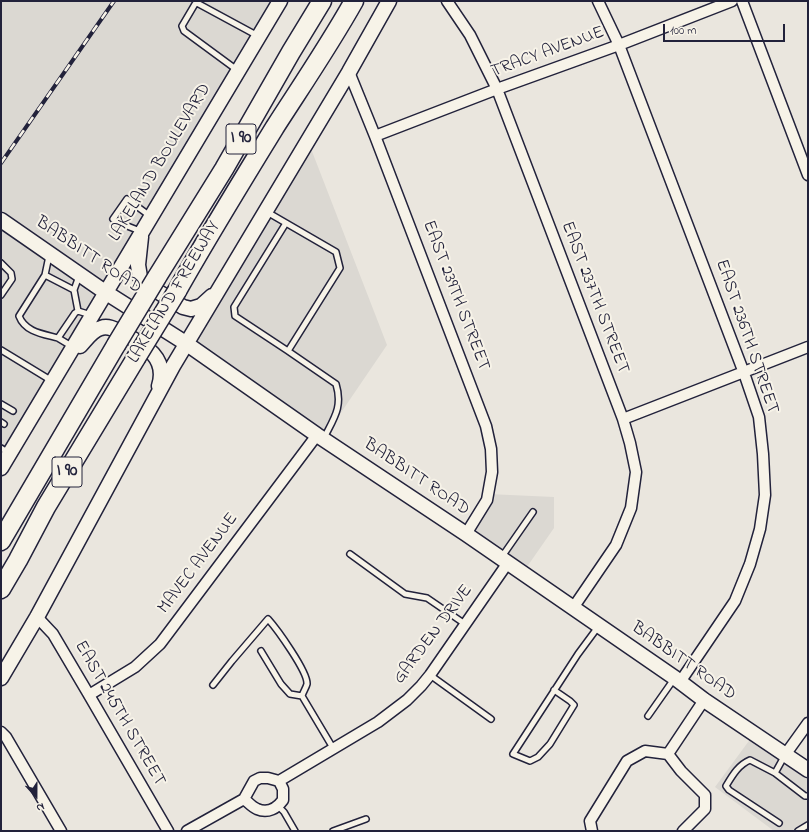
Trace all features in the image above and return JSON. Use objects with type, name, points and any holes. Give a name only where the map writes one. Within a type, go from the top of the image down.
[{"type":"highway","name":"LAKELAND FREEWAY","points":[[1,541],[116,345],[224,168],[287,58],[322,1]]},
{"type":"highway","name":"LAKELAND FREEWAY","points":[[1,589],[46,507],[195,259],[275,128],[341,25],[354,1]]},
{"type":"highway","points":[[341,25],[358,1]]},
{"type":"highway","points":[[1,604],[18,560]]},
{"type":"street","name":"LAKELAND BOULEVARD","points":[[1,468],[5,450],[53,382],[105,292],[280,1]]},
{"type":"street","points":[[1,678],[37,617],[173,366],[349,72],[389,1]]},
{"type":"street","name":"EAST 237TH STREET","points":[[448,1],[470,35],[497,89],[622,419],[630,443],[636,472],[631,508],[616,544],[573,608]]},
{"type":"street","name":"EAST 236TH STREET","points":[[598,1],[618,45],[744,373],[759,417],[765,495],[760,529],[750,564],[735,601],[677,680]]},
{"type":"street","name":"TRACY AVENUE","points":[[375,136],[732,1]]},
{"type":"street","points":[[742,1],[808,175]]},
{"type":"street","name":"EAST 239TH STREET","points":[[349,72],[486,426],[491,449],[492,472],[487,500],[466,534]]},
{"type":"street","name":"BABBITT ROAD","points":[[1,220],[105,292],[187,344],[320,437],[466,534],[704,700],[808,770]]},
{"type":"street","points":[[142,232],[138,265],[140,277],[147,285],[183,307],[191,309],[201,306],[221,287]]},
{"type":"street","points":[[64,363],[96,330],[102,327],[112,328],[140,342],[150,350],[161,367],[162,378],[154,402]]},
{"type":"street","points":[[622,419],[808,347]]},
{"type":"street","name":"MAVEC AVENUE","points":[[89,695],[135,667],[160,644],[320,437]]},
{"type":"street","name":"GARDEN DRIVE","points":[[278,781],[378,722],[407,700],[430,675],[465,624],[504,561]]},
{"type":"street","name":"EAST 245TH STREET","points":[[37,617],[53,634],[168,831]]},
{"type":"street","points":[[668,754],[704,700]]},
{"type":"street","points":[[785,755],[808,723]]},
{"type":"street","points":[[1,732],[6,737],[61,831]]},
{"type":"street","points":[[592,831],[590,821],[627,761],[645,751],[668,754],[681,771],[705,795],[706,809],[682,831]]},
{"type":"street","points":[[187,831],[244,799],[254,781],[260,778],[268,778],[278,781],[283,789],[283,800],[278,806],[267,811],[256,809],[244,799]]},
{"type":"lane","points":[[238,70],[184,31],[182,26],[195,4],[197,3],[259,36]]},
{"type":"lane","points":[[142,232],[112,219],[127,199],[151,217]]},
{"type":"lane","points":[[266,212],[336,252],[340,268],[288,351]]},
{"type":"lane","points":[[286,223],[234,307],[235,316],[336,384],[339,394],[337,413],[320,437]]},
{"type":"lane","points":[[50,254],[45,275],[19,316],[21,321],[32,330],[58,338],[73,347]]},
{"type":"lane","points":[[1,264],[11,273],[12,279],[1,295]]},
{"type":"lane","points":[[78,312],[74,290],[80,274]]},
{"type":"lane","points":[[45,275],[74,290]]},
{"type":"lane","points":[[58,338],[75,313],[78,312],[92,315]]},
{"type":"lane","points":[[1,350],[53,382]]},
{"type":"lane","points":[[1,404],[13,412]]},
{"type":"lane","points":[[504,561],[534,512]]},
{"type":"lane","points":[[350,554],[404,594],[427,598],[465,624]]},
{"type":"lane","points":[[214,685],[232,661],[268,619],[283,638],[304,672],[307,683],[302,696]]},
{"type":"lane","points":[[554,690],[574,705],[550,744],[538,757],[530,761],[513,754],[550,696],[554,690],[578,654],[599,626]]},
{"type":"lane","points":[[261,651],[281,684],[290,694],[302,696],[333,748]]},
{"type":"lane","points":[[430,675],[491,719]]},
{"type":"lane","points":[[648,716],[677,680]]},
{"type":"lane","points":[[775,773],[785,755]]},
{"type":"lane","points":[[779,823],[726,786],[732,775],[744,763],[750,760],[775,773],[805,796],[808,796]]},
{"type":"lane","points":[[278,806],[284,812],[295,831]]},
{"type":"lane","points":[[333,831],[366,818]]},
{"type":"lane","points":[[798,831],[808,825]]},
{"type":"shaded area","points":[[1,1],[280,1],[1,468]]},
{"type":"shaded area","points":[[308,141],[387,345],[323,439],[187,344]]},
{"type":"shaded area","points":[[488,494],[554,497],[554,528],[522,574],[466,534]]},
{"type":"shaded area","points":[[754,734],[808,770],[808,825],[798,831],[774,831],[715,787]]},
{"type":"railway","points":[[1,163],[114,1]]}]
